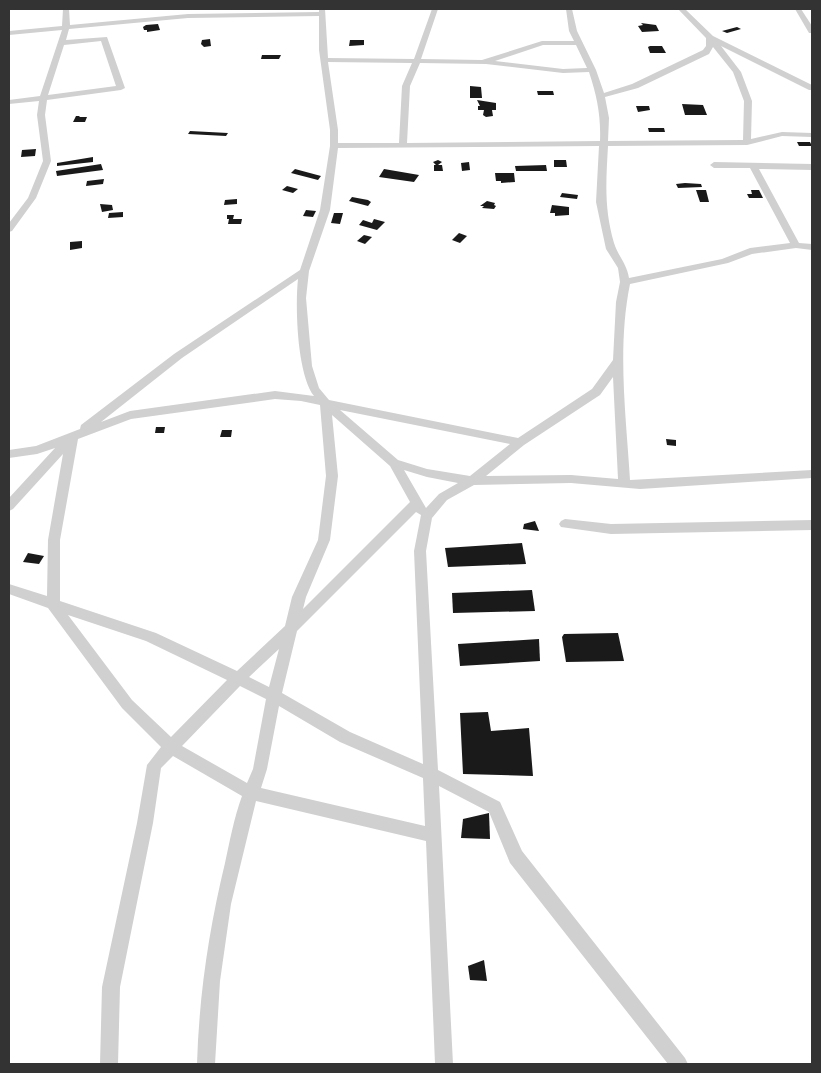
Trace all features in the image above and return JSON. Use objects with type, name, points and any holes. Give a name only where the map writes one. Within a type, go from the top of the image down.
[{"type":"street","points":[[9,229],[32,198],[47,161],[41,115],[43,98],[66,28],[66,9]]},
{"type":"street","points":[[403,145],[406,86],[417,61],[434,9]]},
{"type":"street","points":[[569,9],[573,31],[592,70],[605,118],[602,202],[604,226],[610,249],[623,268],[625,282],[621,302],[619,360],[624,482]]},
{"type":"street","points":[[681,9],[710,38],[737,72],[748,102],[747,142]]},
{"type":"street","points":[[798,9],[812,31]]},
{"type":"street","points":[[9,33],[66,28],[187,12],[322,11],[324,60],[334,130],[334,146],[325,210],[304,271],[301,298],[307,366],[314,389],[325,403],[394,462],[426,518]]},
{"type":"street","points":[[710,38],[812,88]]},
{"type":"street","points":[[600,96],[635,86],[706,52],[710,46],[710,38]]},
{"type":"street","points":[[9,102],[121,88],[104,39],[60,43]]},
{"type":"street","points":[[484,62],[542,43],[579,43]]},
{"type":"street","points":[[324,60],[484,62],[563,71],[592,70]]},
{"type":"street","points":[[334,146],[747,142],[782,134],[812,135]]},
{"type":"street","points":[[714,165],[812,167]]},
{"type":"street","points":[[754,167],[796,245]]},
{"type":"street","points":[[625,282],[725,261],[750,251],[796,245],[812,247]]},
{"type":"street","points":[[9,506],[72,438],[178,356],[304,271]]},
{"type":"street","points":[[444,1064],[420,551],[426,518],[443,497],[472,480],[520,442],[596,392],[619,360]]},
{"type":"street","points":[[9,454],[37,450],[130,415],[276,395],[301,396],[325,403],[520,442]]},
{"type":"street","points":[[206,1064],[211,982],[223,904],[244,814],[260,769],[274,696],[299,597],[324,540],[332,476],[325,403]]},
{"type":"street","points":[[72,438],[54,540],[53,604],[128,704],[171,748],[251,793],[433,836]]},
{"type":"street","points":[[394,462],[427,473],[472,480],[571,478],[640,484],[812,474]]},
{"type":"street","points":[[108,1064],[111,987],[145,823],[154,765],[238,679],[337,585],[417,503]]},
{"type":"street","points":[[565,524],[611,529],[812,525]]},
{"type":"street","points":[[9,589],[151,637],[274,696],[346,737],[430,774],[495,807],[516,857],[679,1064]]},
{"type":"building","points":[[641,23],[656,25],[659,31],[642,32],[638,26],[643,25]]},
{"type":"building","points":[[158,24],[160,30],[147,32],[143,27],[146,25]]},
{"type":"building","points":[[737,27],[741,29],[727,33],[722,31]]},
{"type":"building","points":[[210,39],[211,46],[204,47],[201,44],[202,40]]},
{"type":"building","points":[[350,40],[364,40],[364,45],[349,46]]},
{"type":"building","points":[[662,46],[666,53],[650,53],[648,47]]},
{"type":"building","points":[[262,55],[281,55],[279,59],[261,59]]},
{"type":"building","points":[[470,86],[481,87],[482,98],[470,98]]},
{"type":"building","points":[[537,91],[553,91],[554,95],[538,95]]},
{"type":"building","points":[[477,100],[496,103],[496,110],[492,110],[493,116],[486,117],[483,115],[484,110],[478,110],[478,106],[480,106]]},
{"type":"building","points":[[682,104],[703,105],[707,115],[685,115]]},
{"type":"building","points":[[636,106],[649,106],[650,110],[638,112]]},
{"type":"building","points":[[76,116],[87,117],[85,122],[73,122]]},
{"type":"building","points":[[648,128],[664,128],[665,132],[649,132]]},
{"type":"building","points":[[190,131],[228,133],[226,136],[188,134]]},
{"type":"building","points":[[797,142],[810,142],[812,146],[799,146]]},
{"type":"building","points":[[36,149],[35,156],[21,157],[22,150]]},
{"type":"building","points":[[93,157],[93,162],[57,166],[57,163]]},
{"type":"building","points":[[438,160],[442,162],[438,165],[442,165],[443,171],[434,171],[434,165],[436,165],[433,162]]},
{"type":"building","points":[[554,160],[566,160],[567,167],[554,167]]},
{"type":"building","points":[[469,162],[470,170],[462,171],[461,163]]},
{"type":"building","points":[[101,164],[103,170],[57,176],[56,171]]},
{"type":"building","points":[[546,165],[547,171],[516,171],[515,166]]},
{"type":"building","points":[[295,169],[321,176],[318,180],[291,173]]},
{"type":"building","points":[[384,169],[419,175],[414,182],[379,177]]},
{"type":"building","points":[[495,173],[514,173],[515,182],[501,183],[501,181],[496,181]]},
{"type":"building","points":[[104,179],[103,184],[86,186],[87,181]]},
{"type":"building","points":[[676,184],[701,184],[702,187],[678,188]]},
{"type":"building","points":[[287,186],[298,189],[293,193],[282,190]]},
{"type":"building","points":[[696,190],[706,190],[709,202],[700,202]]},
{"type":"building","points":[[751,190],[759,190],[763,198],[749,198],[747,194],[752,194]]},
{"type":"building","points":[[562,193],[578,195],[577,199],[560,197]]},
{"type":"building","points":[[352,197],[371,202],[368,206],[349,201]]},
{"type":"building","points":[[237,199],[237,204],[224,205],[225,200]]},
{"type":"building","points":[[487,201],[495,203],[494,209],[482,208],[484,206],[480,206]]},
{"type":"building","points":[[100,204],[112,205],[113,210],[102,212]]},
{"type":"building","points":[[552,205],[569,207],[569,215],[555,216],[555,213],[550,213]]},
{"type":"building","points":[[306,210],[316,211],[313,217],[303,216]]},
{"type":"building","points":[[123,212],[123,217],[108,218],[109,213]]},
{"type":"building","points":[[334,213],[343,213],[340,224],[331,223]]},
{"type":"building","points":[[227,215],[234,215],[233,219],[242,219],[241,224],[228,224],[229,219],[227,219]]},
{"type":"building","points":[[374,219],[385,222],[377,230],[359,225],[363,220],[372,223]]},
{"type":"building","points":[[459,233],[467,236],[460,243],[452,240]]},
{"type":"building","points":[[364,235],[372,237],[365,244],[357,241]]},
{"type":"building","points":[[82,241],[82,248],[70,250],[70,242]]},
{"type":"building","points":[[156,427],[165,427],[164,433],[155,433]]},
{"type":"building","points":[[222,430],[232,430],[231,437],[220,437]]},
{"type":"building","points":[[666,439],[676,440],[676,446],[667,445]]},
{"type":"building","points":[[535,521],[539,531],[523,529],[524,524]]},
{"type":"building","points":[[522,543],[526,564],[448,567],[445,548]]},
{"type":"building","points":[[28,553],[44,556],[39,564],[23,562]]},
{"type":"building","points":[[532,590],[535,611],[453,613],[452,593]]},
{"type":"building","points":[[618,633],[624,661],[566,662],[562,637],[564,634]]},
{"type":"building","points":[[539,639],[540,661],[460,666],[458,644]]},
{"type":"building","points":[[488,712],[491,731],[529,728],[533,776],[463,774],[460,713]]},
{"type":"building","points":[[489,813],[490,839],[461,838],[463,819]]},
{"type":"building","points":[[484,960],[487,981],[470,980],[468,966]]}]
